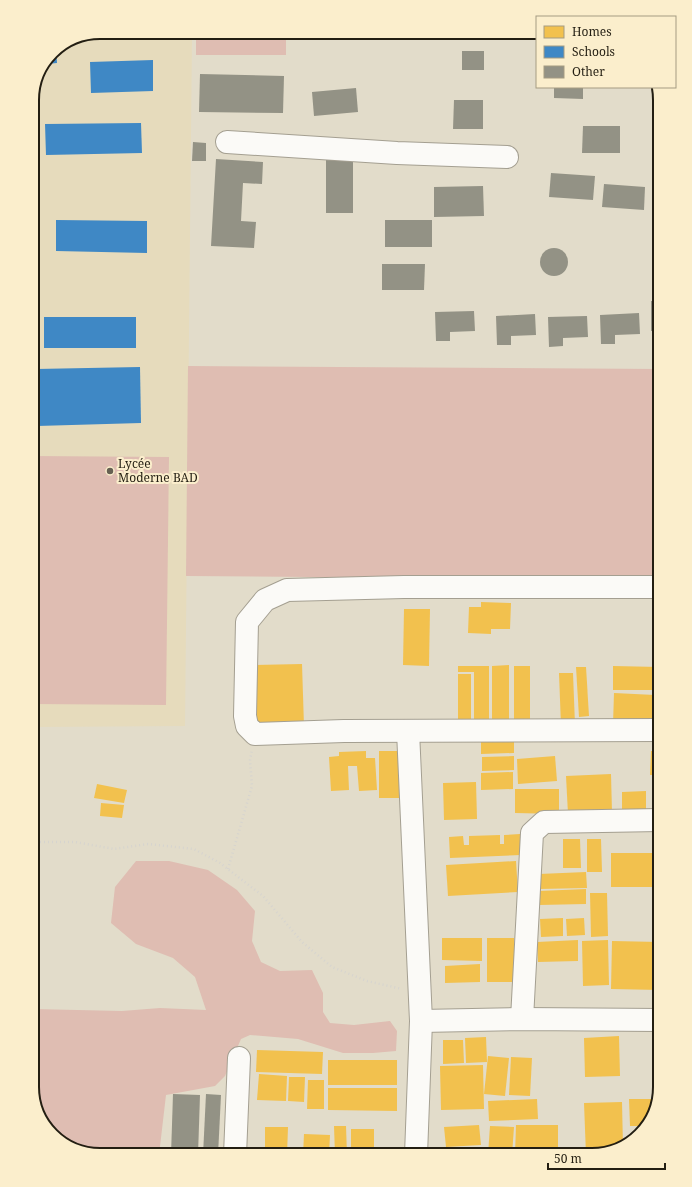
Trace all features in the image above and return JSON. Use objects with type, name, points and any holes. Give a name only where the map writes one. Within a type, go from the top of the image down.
[{"type":"street","points":[[227,142],[397,153],[508,157]]},
{"type":"street","points":[[653,587],[404,586],[287,590],[265,600],[247,622],[245,716],[247,726],[255,734],[344,731],[653,730]]},
{"type":"street","points":[[408,731],[421,1021],[416,1148]]},
{"type":"street","points":[[522,1019],[532,833],[544,822],[653,820]]},
{"type":"street","points":[[421,1021],[522,1019],[653,1020]]},
{"type":"street","points":[[235,1148],[239,1058]]},
{"type":"path","points":[[228,869],[252,786],[250,760],[255,734]]},
{"type":"path","points":[[39,842],[75,842],[114,849],[148,844],[194,849],[220,863],[263,896],[302,942],[332,967],[367,980],[420,993]]},
{"type":"shaded area","name":"Lycée Moderne BAD","points":[[192,39],[185,726],[39,727],[39,96],[45,73],[52,63],[60,54],[70,47],[88,40]]},
{"type":"shaded area","points":[[196,39],[286,39],[286,55],[196,55]]},
{"type":"shaded area","points":[[188,366],[653,369],[653,580],[186,576]]},
{"type":"shaded area","points":[[39,456],[169,457],[166,705],[39,704]]},
{"type":"shaded area","points":[[136,861],[169,861],[208,870],[237,890],[255,911],[252,941],[261,962],[280,971],[312,970],[323,993],[323,1012],[330,1023],[354,1025],[390,1021],[397,1031],[396,1051],[343,1053],[298,1039],[250,1035],[241,1039],[225,1076],[215,1086],[166,1095],[160,1148],[96,1148],[81,1145],[66,1138],[49,1121],[40,1099],[39,1009],[122,1011],[160,1008],[206,1010],[195,977],[173,958],[136,944],[111,923],[115,887]]},
{"type":"building: Homes","points":[[481,602],[511,603],[510,629],[491,629],[491,634],[468,633],[469,607],[481,607]]},
{"type":"building: Homes","points":[[404,609],[430,609],[429,666],[403,665]]},
{"type":"building: Homes","points":[[302,664],[304,726],[253,728],[251,665]]},
{"type":"building: Homes","points":[[509,665],[509,727],[492,727],[492,666]]},
{"type":"building: Homes","points":[[458,666],[489,666],[489,719],[474,719],[474,672],[458,672]]},
{"type":"building: Homes","points":[[514,666],[530,666],[530,729],[514,729]]},
{"type":"building: Homes","points":[[613,666],[653,667],[653,690],[613,690]]},
{"type":"building: Homes","points":[[576,667],[586,667],[589,716],[579,717]]},
{"type":"building: Homes","points":[[559,673],[573,673],[575,725],[561,726]]},
{"type":"building: Homes","points":[[458,674],[471,674],[471,720],[458,729]]},
{"type":"building: Homes","points":[[614,693],[653,695],[653,725],[613,724]]},
{"type":"building: Homes","points":[[514,738],[514,753],[481,754],[481,739]]},
{"type":"building: Homes","points":[[366,751],[366,758],[375,758],[377,790],[359,791],[357,766],[348,766],[349,790],[331,791],[329,757],[339,756],[339,752]]},
{"type":"building: Homes","points":[[379,751],[400,751],[400,798],[379,798]]},
{"type":"building: Homes","points":[[651,751],[653,751],[653,775],[650,775]]},
{"type":"building: Homes","points":[[514,756],[514,770],[482,771],[482,757]]},
{"type":"building: Homes","points":[[555,756],[557,781],[518,784],[517,759]]},
{"type":"building: Homes","points":[[513,772],[513,789],[481,790],[481,773]]},
{"type":"building: Homes","points":[[611,774],[612,812],[568,814],[566,776]]},
{"type":"building: Homes","points":[[476,782],[477,819],[444,820],[443,783]]},
{"type":"building: Homes","points":[[97,784],[127,790],[124,803],[94,798]]},
{"type":"building: Homes","points":[[515,789],[559,789],[559,814],[515,813]]},
{"type":"building: Homes","points":[[646,791],[646,814],[622,815],[622,792]]},
{"type":"building: Homes","points":[[101,803],[124,805],[122,818],[100,816]]},
{"type":"building: Homes","points":[[520,834],[521,855],[450,858],[449,837],[463,836],[464,845],[469,845],[469,836],[500,835],[500,844],[504,844],[504,835]]},
{"type":"building: Homes","points":[[563,839],[580,839],[581,868],[563,868]]},
{"type":"building: Homes","points":[[587,839],[601,839],[602,872],[587,872]]},
{"type":"building: Homes","points":[[611,853],[653,853],[653,887],[611,887]]},
{"type":"building: Homes","points":[[516,861],[518,892],[448,896],[446,865]]},
{"type":"building: Homes","points":[[586,872],[587,888],[539,889],[539,874]]},
{"type":"building: Homes","points":[[586,889],[586,904],[539,905],[539,891]]},
{"type":"building: Homes","points":[[590,893],[607,893],[608,936],[591,937]]},
{"type":"building: Homes","points":[[563,918],[563,936],[541,937],[540,919]]},
{"type":"building: Homes","points":[[584,918],[585,935],[567,936],[566,919]]},
{"type":"building: Homes","points":[[442,938],[482,938],[482,961],[442,960]]},
{"type":"building: Homes","points":[[487,938],[514,938],[514,982],[487,982]]},
{"type":"building: Homes","points":[[578,940],[578,961],[538,962],[537,942]]},
{"type":"building: Homes","points":[[608,940],[609,985],[583,986],[582,941]]},
{"type":"building: Homes","points":[[612,941],[653,942],[653,990],[611,989]]},
{"type":"building: Homes","points":[[480,964],[480,982],[445,983],[445,966]]},
{"type":"building: Homes","points":[[619,1036],[620,1076],[585,1077],[584,1038]]},
{"type":"building: Homes","points":[[486,1037],[487,1062],[466,1063],[465,1038]]},
{"type":"building: Homes","points":[[443,1040],[463,1040],[464,1063],[443,1064]]},
{"type":"building: Homes","points":[[257,1050],[323,1052],[322,1074],[256,1072]]},
{"type":"building: Homes","points":[[488,1056],[509,1058],[505,1096],[484,1094]]},
{"type":"building: Homes","points":[[511,1057],[532,1058],[530,1096],[509,1095]]},
{"type":"building: Homes","points":[[328,1060],[397,1060],[397,1085],[328,1085]]},
{"type":"building: Homes","points":[[483,1065],[484,1109],[441,1110],[440,1066]]},
{"type":"building: Homes","points":[[259,1074],[287,1076],[286,1101],[257,1100]]},
{"type":"building: Homes","points":[[289,1077],[305,1077],[304,1102],[288,1101]]},
{"type":"building: Homes","points":[[308,1080],[324,1080],[324,1109],[307,1109]]},
{"type":"building: Homes","points":[[328,1088],[397,1088],[397,1111],[328,1110]]},
{"type":"building: Homes","points":[[537,1099],[538,1119],[489,1121],[488,1101]]},
{"type":"building: Homes","points":[[629,1099],[651,1099],[647,1114],[643,1121],[639,1126],[630,1126]]},
{"type":"building: Homes","points":[[622,1102],[623,1140],[604,1147],[586,1148],[584,1103]]},
{"type":"building: Homes","points":[[479,1125],[481,1145],[446,1147],[444,1127]]},
{"type":"building: Homes","points":[[516,1125],[558,1125],[558,1148],[515,1148]]},
{"type":"building: Homes","points":[[334,1126],[346,1126],[347,1148],[335,1148]]},
{"type":"building: Homes","points":[[490,1126],[514,1127],[512,1148],[488,1148]]},
{"type":"building: Homes","points":[[265,1127],[288,1127],[287,1148],[265,1148]]},
{"type":"building: Homes","points":[[351,1129],[374,1129],[374,1148],[351,1148]]},
{"type":"building: Homes","points":[[304,1134],[330,1135],[329,1148],[303,1148]]},
{"type":"building: Schools","points":[[57,58],[57,63],[52,64]]},
{"type":"building: Schools","points":[[153,60],[153,91],[91,93],[90,62]]},
{"type":"building: Schools","points":[[141,123],[142,153],[46,155],[45,124]]},
{"type":"building: Schools","points":[[56,220],[147,221],[147,253],[56,251]]},
{"type":"building: Schools","points":[[44,317],[136,317],[136,348],[44,348]]},
{"type":"building: Schools","points":[[140,367],[141,423],[39,426],[39,369]]},
{"type":"building: Other","points":[[462,51],[484,51],[484,70],[462,70]]},
{"type":"building: Other","points":[[200,74],[284,76],[283,113],[199,112]]},
{"type":"building: Other","points":[[356,88],[358,112],[314,116],[312,92]]},
{"type":"building: Other","points":[[554,88],[583,88],[583,99],[554,98]]},
{"type":"building: Other","points":[[454,100],[483,100],[483,129],[453,129]]},
{"type":"building: Other","points":[[583,126],[620,126],[620,153],[582,153]]},
{"type":"building: Other","points":[[193,142],[206,143],[206,161],[192,161]]},
{"type":"building: Other","points":[[216,159],[263,162],[262,184],[243,183],[241,221],[256,222],[254,248],[211,246]]},
{"type":"building: Other","points":[[326,160],[353,160],[353,213],[326,213]]},
{"type":"building: Other","points":[[551,173],[595,176],[593,200],[549,197]]},
{"type":"building: Other","points":[[604,184],[645,187],[644,210],[602,207]]},
{"type":"building: Other","points":[[483,186],[484,216],[434,217],[434,187]]},
{"type":"building: Other","points":[[385,220],[432,220],[432,247],[385,247]]},
{"type":"building: Other","points":[[554,248],[564,252],[568,262],[564,272],[554,276],[544,272],[540,262],[544,252]]},
{"type":"building: Other","points":[[382,264],[425,264],[424,290],[382,290]]},
{"type":"building: Other","points":[[651,301],[653,301],[653,331],[651,331]]},
{"type":"building: Other","points":[[474,311],[475,331],[450,332],[450,341],[436,341],[435,312]]},
{"type":"building: Other","points":[[639,313],[640,334],[615,335],[615,344],[601,344],[600,315]]},
{"type":"building: Other","points":[[535,314],[536,335],[511,336],[511,345],[497,345],[496,316]]},
{"type":"building: Other","points":[[587,316],[588,337],[563,338],[563,346],[549,347],[548,317]]},
{"type":"building: Other","points":[[173,1094],[200,1095],[198,1148],[171,1148]]},
{"type":"building: Other","points":[[206,1094],[221,1095],[218,1148],[203,1148]]},
{"type":"place","name":"Lycée Moderne BAD","points":[[110,471]]}]
